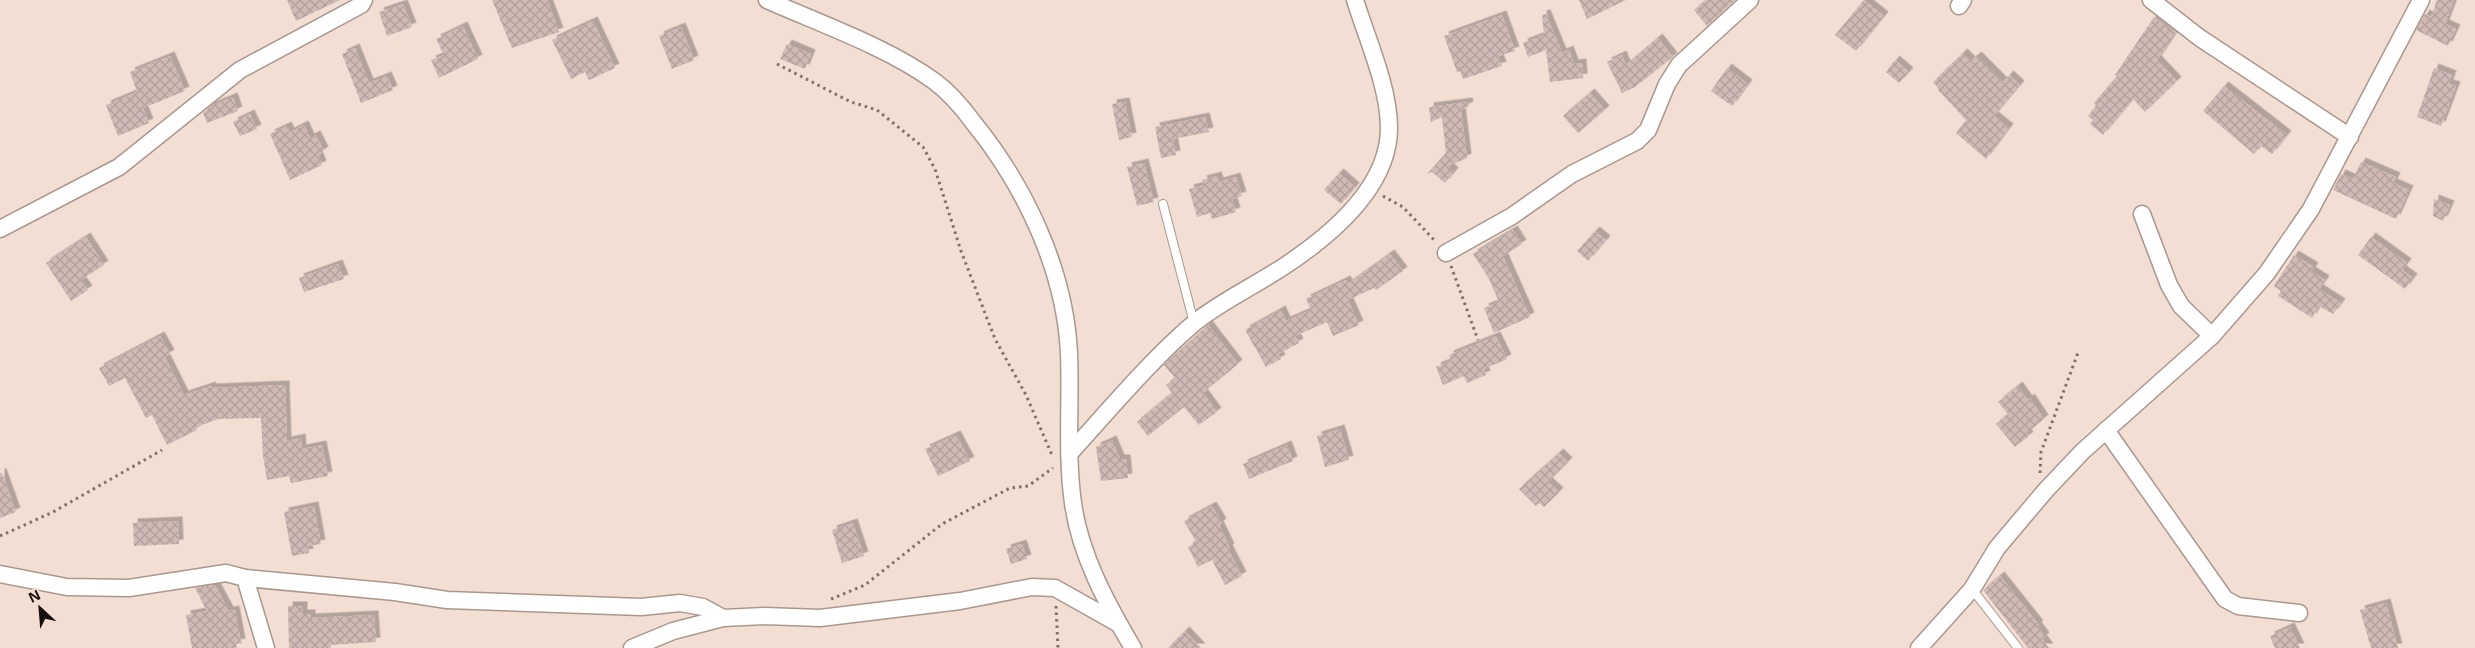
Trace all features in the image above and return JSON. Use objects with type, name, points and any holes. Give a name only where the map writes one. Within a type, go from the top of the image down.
[{"type":"street","points":[[0,229],[119,167],[240,70],[361,5],[364,0]]},
{"type":"street","points":[[767,0],[906,62],[936,82],[959,104],[991,143],[1020,189],[1052,265],[1064,310],[1069,352],[1070,453],[1073,503],[1080,535],[1095,576],[1133,648]]},
{"type":"street","points":[[1070,453],[1132,385],[1194,323],[1287,265],[1330,232],[1370,188],[1383,160],[1389,128],[1385,96],[1354,0]]},
{"type":"street","points":[[1446,253],[1512,216],[1572,174],[1637,142],[1648,130],[1666,84],[1679,65],[1750,0]]},
{"type":"street","points":[[2150,0],[2200,38],[2350,137]]},
{"type":"street","points":[[1919,648],[1972,589],[1997,548],[2046,490],[2106,430],[2212,336],[2267,273],[2311,209],[2422,0]]},
{"type":"street","points":[[2142,214],[2169,285],[2182,306],[2212,336]]},
{"type":"street","points":[[2106,430],[2225,599],[2238,606],[2298,612]]},
{"type":"street","points":[[1,576],[68,587],[129,588],[226,573],[244,578],[395,592],[447,600],[641,607],[680,603],[703,607],[723,618]]},
{"type":"street","points":[[244,578],[266,648]]},
{"type":"street","points":[[632,648],[673,631],[723,618],[765,616],[820,618],[960,601],[1032,587],[1055,588],[1119,624]]},
{"type":"lane","points":[[1163,204],[1194,323]]},
{"type":"lane","points":[[1972,589],[2018,648]]},
{"type":"path","points":[[777,64],[850,102],[877,110],[922,147],[935,168],[961,251],[995,339],[1026,395],[1053,456]]},
{"type":"path","points":[[2046,490],[2039,471],[2041,452],[2079,350]]},
{"type":"path","points":[[0,536],[53,512],[162,450]]},
{"type":"path","points":[[825,600],[866,585],[942,524],[1010,488],[1028,486],[1070,453]]},
{"type":"path","points":[[1055,588],[1058,648]]},
{"type":"building","points":[[287,0],[340,0],[296,21]]},
{"type":"building","points":[[492,0],[547,0],[559,32],[512,48]]},
{"type":"building","points":[[1579,0],[1626,0],[1587,19]]},
{"type":"building","points":[[1707,0],[1735,0],[1707,26],[1694,10]]},
{"type":"building","points":[[1864,0],[1884,16],[1856,51],[1835,35]]},
{"type":"building","points":[[2437,0],[2454,0],[2445,24],[2456,29],[2448,46],[2416,30],[2425,14],[2431,17]]},
{"type":"building","points":[[403,4],[412,27],[387,36],[379,12]]},
{"type":"building","points":[[1546,14],[1562,53],[1569,50],[1574,64],[1582,63],[1583,78],[1550,82],[1546,50],[1528,57],[1523,43],[1544,35],[1542,15]]},
{"type":"building","points":[[1502,15],[1515,51],[1498,56],[1502,66],[1463,79],[1460,71],[1457,72],[1444,36]]},
{"type":"building","points":[[2154,17],[2176,32],[2157,60],[2177,81],[2145,112],[2133,99],[2103,135],[2090,124],[2093,120],[2088,116],[2096,105],[2094,103],[2117,76],[2115,75]]},
{"type":"building","points":[[593,21],[615,68],[589,80],[585,72],[571,79],[552,40]]},
{"type":"building","points":[[463,26],[478,59],[439,78],[431,60],[444,55],[436,39]]},
{"type":"building","points":[[681,27],[694,60],[672,69],[659,36]]},
{"type":"building","points":[[1658,38],[1673,57],[1635,87],[1622,93],[1607,62],[1622,55],[1626,65]]},
{"type":"building","points":[[787,44],[811,54],[805,69],[780,59]]},
{"type":"building","points":[[355,48],[369,83],[387,76],[393,90],[361,103],[342,54]]},
{"type":"building","points":[[1963,53],[1971,61],[1977,56],[2003,82],[2009,75],[2020,85],[1994,116],[2009,128],[1986,159],[1956,133],[1966,120],[1933,82]]},
{"type":"building","points":[[170,56],[185,91],[143,108],[149,123],[118,136],[106,105],[137,92],[130,72]]},
{"type":"building","points":[[1895,60],[1909,72],[1899,83],[1886,72]]},
{"type":"building","points":[[1727,68],[1748,84],[1732,106],[1711,91]]},
{"type":"building","points":[[2434,68],[2452,75],[2449,84],[2456,86],[2441,126],[2417,117]]},
{"type":"building","points":[[2224,86],[2287,135],[2272,154],[2261,146],[2254,154],[2203,111]]},
{"type":"building","points":[[1590,93],[1605,110],[1578,133],[1563,116]]},
{"type":"building","points":[[233,97],[238,111],[207,123],[203,113],[211,106]]},
{"type":"building","points":[[1125,102],[1132,137],[1119,140],[1112,104]]},
{"type":"building","points":[[1468,102],[1469,106],[1461,110],[1467,158],[1448,166],[1454,172],[1445,183],[1432,172],[1427,174],[1446,153],[1442,117],[1431,122],[1429,107]]},
{"type":"building","points":[[250,114],[257,129],[240,136],[233,122]]},
{"type":"building","points":[[1205,117],[1209,132],[1173,139],[1176,155],[1161,158],[1155,127]]},
{"type":"building","points":[[304,125],[310,138],[316,135],[324,151],[318,155],[322,165],[290,180],[270,134],[287,126],[290,132]]},
{"type":"building","points":[[2361,162],[2396,177],[2393,183],[2409,190],[2396,219],[2333,190],[2341,174],[2353,179]]},
{"type":"building","points":[[1144,163],[1154,202],[1137,206],[1127,167]]},
{"type":"building","points":[[1339,173],[1355,187],[1341,204],[1324,190]]},
{"type":"building","points":[[1217,176],[1219,182],[1236,177],[1242,196],[1232,199],[1236,212],[1212,219],[1210,213],[1197,217],[1189,189],[1204,185],[1202,180]]},
{"type":"building","points":[[2434,199],[2450,205],[2443,221],[2433,216]]},
{"type":"building","points":[[1513,230],[1522,244],[1503,256],[1530,317],[1494,333],[1484,308],[1499,302],[1489,279],[1473,254]]},
{"type":"building","points":[[1595,231],[1606,240],[1588,261],[1577,251]]},
{"type":"building","points":[[86,237],[104,265],[81,280],[88,290],[71,301],[46,263]]},
{"type":"building","points":[[2371,237],[2407,263],[2402,270],[2413,278],[2405,289],[2358,255]]},
{"type":"building","points":[[1390,254],[1403,271],[1376,290],[1374,288],[1348,300],[1359,325],[1333,336],[1327,322],[1295,336],[1299,343],[1278,354],[1281,359],[1266,367],[1245,330],[1281,310],[1286,321],[1311,310],[1306,299],[1346,280],[1348,284]]},
{"type":"building","points":[[2294,255],[2314,267],[2311,271],[2325,280],[2319,289],[2341,303],[2333,314],[2319,306],[2312,318],[2278,296],[2281,291],[2274,286]]},
{"type":"building","points":[[338,264],[344,279],[304,292],[299,278]]},
{"type":"building","points":[[1208,325],[1238,364],[1203,393],[1217,412],[1199,425],[1184,407],[1148,436],[1137,422],[1172,393],[1166,385],[1175,378],[1164,365]]},
{"type":"building","points":[[160,336],[170,354],[165,357],[184,395],[211,386],[212,388],[285,385],[287,441],[301,438],[302,449],[322,445],[328,476],[291,483],[289,476],[267,480],[263,456],[261,418],[218,419],[196,427],[197,430],[167,445],[152,415],[146,418],[125,378],[109,386],[99,368]]},
{"type":"building","points":[[1496,336],[1507,359],[1484,369],[1486,375],[1467,383],[1464,376],[1443,385],[1436,367],[1451,361],[1449,355]]},
{"type":"building","points":[[2018,386],[2028,400],[2030,398],[2044,419],[2027,433],[2029,436],[2015,447],[1996,424],[2008,414],[1998,402]]},
{"type":"building","points":[[1340,429],[1349,460],[1325,467],[1317,436]]},
{"type":"building","points":[[956,435],[970,461],[938,476],[925,449]]},
{"type":"building","points":[[1112,440],[1120,459],[1126,459],[1128,478],[1101,481],[1096,447]]},
{"type":"building","points":[[1287,445],[1293,461],[1249,479],[1243,464]]},
{"type":"building","points":[[1559,453],[1568,462],[1548,482],[1559,492],[1544,507],[1539,503],[1536,506],[1519,489]]},
{"type":"building","points":[[0,473],[2,473],[16,512],[0,518]]},
{"type":"building","points":[[314,506],[321,544],[308,546],[309,553],[292,556],[284,512]]},
{"type":"building","points":[[1212,506],[1222,523],[1219,525],[1230,548],[1228,549],[1242,576],[1225,585],[1212,560],[1198,567],[1188,547],[1196,542],[1184,521]]},
{"type":"building","points":[[178,521],[179,544],[134,546],[133,523]]},
{"type":"building","points":[[853,523],[864,556],[842,563],[832,530]]},
{"type":"building","points":[[1022,544],[1027,559],[1011,564],[1006,549]]},
{"type":"building","points":[[2000,576],[2039,625],[2037,626],[2045,637],[2042,639],[2049,648],[2028,648],[1983,590]]},
{"type":"building","points":[[215,585],[229,611],[235,610],[241,643],[236,644],[237,648],[192,648],[186,615],[207,611],[195,588]]},
{"type":"building","points":[[2386,603],[2398,648],[2371,648],[2360,610]]},
{"type":"building","points":[[288,606],[303,606],[303,614],[311,614],[311,618],[374,615],[376,642],[331,645],[331,648],[289,648]]},
{"type":"building","points":[[2290,627],[2300,648],[2275,648],[2270,636]]},
{"type":"building","points":[[1185,631],[1201,648],[1168,648]]}]
